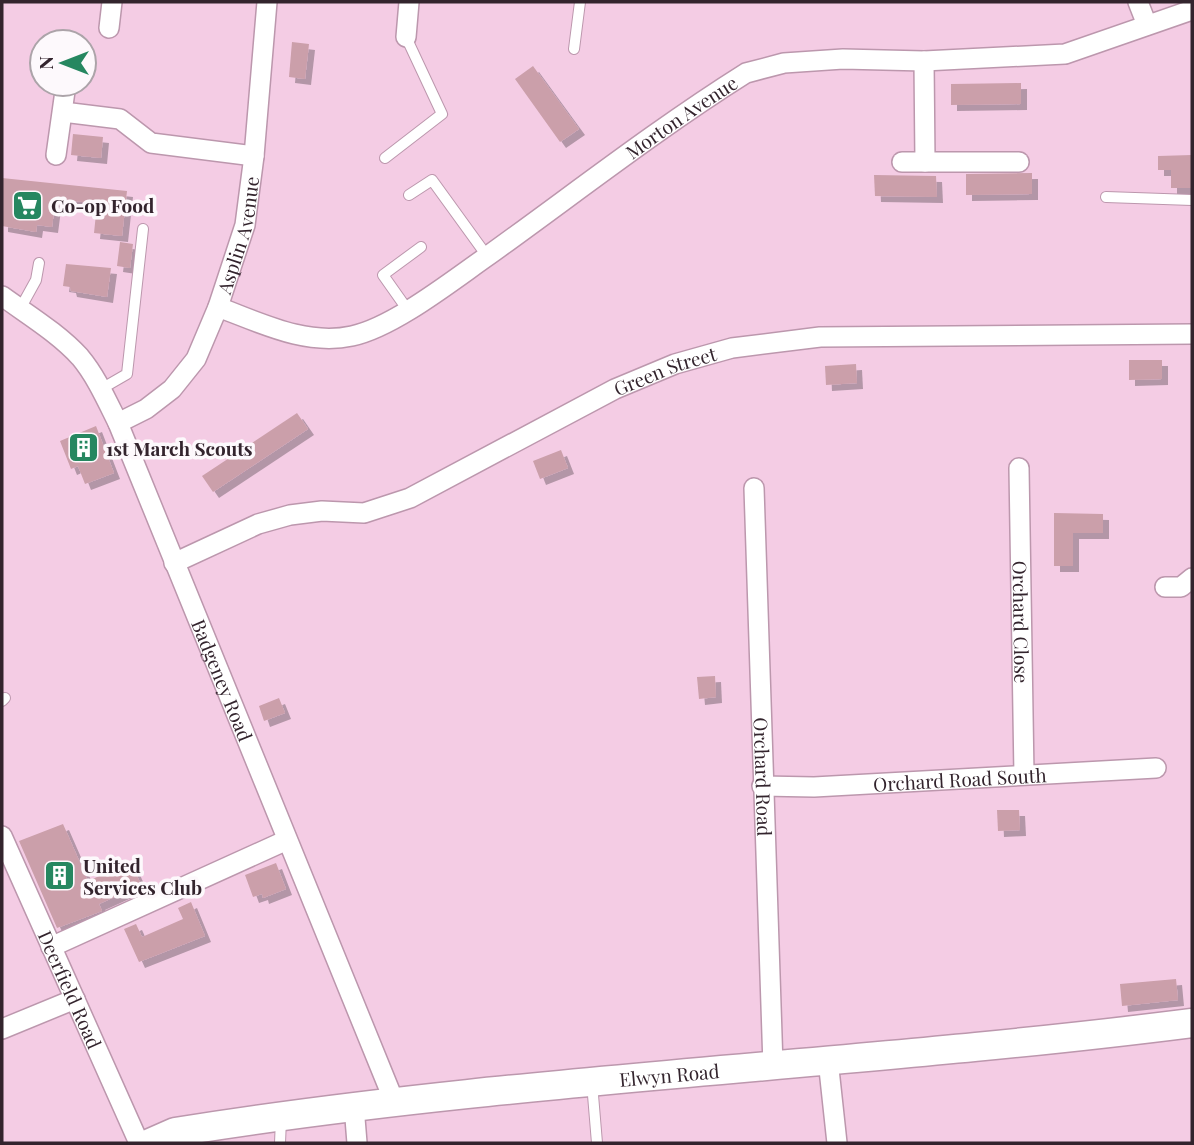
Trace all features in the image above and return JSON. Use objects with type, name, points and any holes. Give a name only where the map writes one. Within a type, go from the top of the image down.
[{"type":"street","points":[[109,27],[112,2]]},
{"type":"street","name":"Asplin Avenue","points":[[118,423],[146,409],[172,389],[196,359],[218,307],[244,225],[254,156],[267,2]]},
{"type":"street","points":[[406,37],[409,2]]},
{"type":"street","points":[[1138,2],[1147,25]]},
{"type":"street","name":"Morton Avenue","points":[[218,307],[289,333],[321,340],[353,336],[382,325],[487,256],[746,73],[784,63],[843,59],[925,61],[1065,54],[1192,10]]},
{"type":"street","points":[[925,61],[925,162]]},
{"type":"street","points":[[56,155],[65,98]]},
{"type":"street","points":[[64,112],[120,119],[151,143],[254,156]]},
{"type":"street","points":[[902,162],[1019,162]]},
{"type":"street","name":"Badgeney Road","points":[[2,296],[80,357],[101,389],[118,423],[394,1101]]},
{"type":"street","name":"Green Street","points":[[174,562],[258,524],[290,515],[322,511],[364,513],[410,498],[615,389],[675,364],[732,348],[820,337],[1192,334]]},
{"type":"street","name":"Orchard Close","points":[[1019,468],[1024,775]]},
{"type":"street","name":"Orchard Road","points":[[754,488],[773,1066]]},
{"type":"street","points":[[1166,587],[1181,587],[1192,578]]},
{"type":"street","name":"Orchard Road South","points":[[762,786],[814,787],[1156,768]]},
{"type":"street","name":"Deerfield Road","points":[[2,836],[139,1143]]},
{"type":"street","points":[[51,947],[287,840]]},
{"type":"street","points":[[2,1028],[75,999]]},
{"type":"street","name":"Elwyn Road","points":[[150,1143],[175,1132],[219,1129],[281,1130],[355,1106],[394,1101],[1192,1023]]},
{"type":"street","points":[[828,1060],[837,1143]]},
{"type":"street","points":[[355,1106],[358,1143]]},
{"type":"lane","points":[[574,49],[580,2]]},
{"type":"lane","points":[[385,159],[443,114],[406,37]]},
{"type":"lane","points":[[409,195],[432,180],[487,256]]},
{"type":"lane","points":[[1106,197],[1192,200]]},
{"type":"lane","points":[[101,389],[127,374],[143,229]]},
{"type":"lane","points":[[407,309],[383,275],[421,247]]},
{"type":"lane","points":[[20,309],[36,280],[39,263]]},
{"type":"lane","points":[[592,1083],[597,1143]]},
{"type":"building","points":[[292,42],[309,44],[305,79],[289,77]]},
{"type":"building","points":[[533,66],[579,129],[560,142],[515,79]]},
{"type":"building","points":[[1021,83],[1021,104],[951,105],[951,84]]},
{"type":"building","points":[[73,134],[103,137],[101,158],[71,155]]},
{"type":"building","points":[[1192,155],[1192,188],[1171,188],[1171,170],[1158,170],[1158,156]]},
{"type":"building","points":[[1032,173],[1032,194],[966,195],[966,174]]},
{"type":"building","points":[[874,175],[936,176],[937,197],[875,196]]},
{"type":"building","name":"Co-op Food","points":[[2,178],[127,191],[122,236],[94,233],[97,204],[67,200],[67,206],[55,204],[52,227],[37,225],[36,232],[2,226]]},
{"type":"building","points":[[120,242],[133,244],[130,268],[117,266]]},
{"type":"building","points":[[66,264],[111,268],[107,297],[71,291],[70,287],[63,286]]},
{"type":"building","points":[[1129,360],[1162,360],[1162,379],[1129,380]]},
{"type":"building","points":[[856,364],[857,383],[826,385],[825,366]]},
{"type":"building","points":[[297,413],[308,429],[213,492],[202,476]]},
{"type":"building","name":"1st March Scouts","points":[[96,426],[114,473],[85,484],[78,466],[71,469],[60,441]]},
{"type":"building","points":[[561,450],[568,468],[540,479],[533,461]]},
{"type":"building","points":[[1054,513],[1103,514],[1103,533],[1073,533],[1073,566],[1054,566]]},
{"type":"building","points":[[715,676],[716,697],[699,699],[697,677]]},
{"type":"building","points":[[279,698],[285,713],[264,721],[259,706]]},
{"type":"building","points":[[997,810],[1019,810],[1020,830],[998,831]]},
{"type":"building","name":"United Services Club","points":[[63,824],[88,881],[131,862],[141,885],[99,904],[102,911],[57,928],[19,841]]},
{"type":"building","points":[[276,863],[286,889],[263,898],[262,894],[253,897],[245,875]]},
{"type":"building","points":[[191,902],[205,936],[139,962],[124,929],[136,924],[142,937],[183,919],[178,908]]},
{"type":"building","points":[[1176,979],[1178,1000],[1122,1006],[1120,984]]},
{"type":"place","name":"Co-op Food","points":[[28,205]]},
{"type":"place","name":"1st March Scouts","points":[[83,448]]},
{"type":"place","name":"United Services Club","points":[[60,876]]}]
